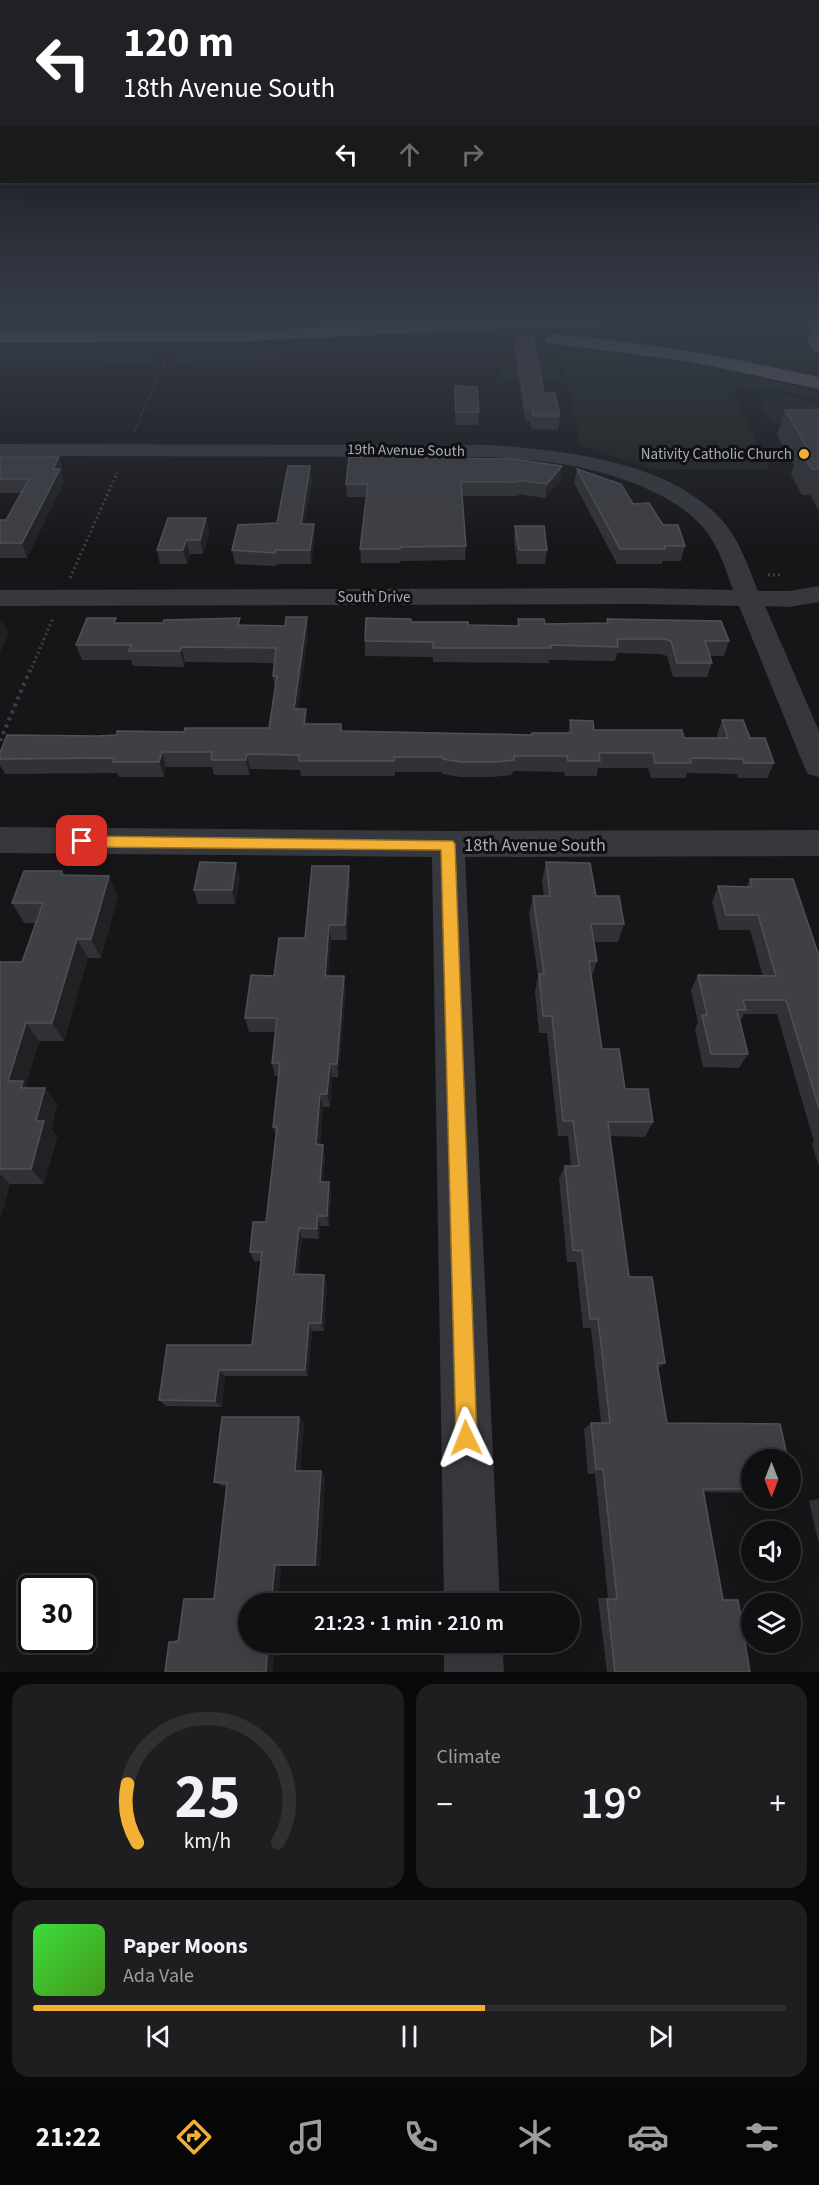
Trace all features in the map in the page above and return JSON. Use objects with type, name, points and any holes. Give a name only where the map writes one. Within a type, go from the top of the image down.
[{"type":"street","name":"19th Avenue South","points":[[0,450],[493,451],[561,457],[597,466],[680,498],[713,524],[734,557],[819,766]]},
{"type":"street","name":"South Drive","points":[[0,598],[640,596],[817,598]]},
{"type":"street","name":"18th Avenue South","points":[[0,840],[448,844],[819,843]]},
{"type":"street","points":[[448,844],[472,1593]]},
{"type":"street","points":[[473,1653],[474,1672]]},
{"type":"path","points":[[0,741],[149,397]]},
{"type":"shaded area","points":[[570,397],[735,397],[770,469],[652,469],[581,446]]},
{"type":"shaded area","points":[[761,397],[790,397],[819,405],[819,409],[792,410],[801,424],[772,424],[760,405],[766,405]]},
{"type":"shaded area","points":[[806,397],[819,397],[819,401]]},
{"type":"building","points":[[455,397],[478,397],[479,412],[456,412]]},
{"type":"building","points":[[524,397],[556,397],[560,416],[533,416],[532,408],[526,408]]},
{"type":"building","points":[[785,410],[819,410],[819,469],[812,469],[800,449],[808,449]]},
{"type":"building","points":[[0,457],[59,457],[53,469],[60,469],[22,543],[0,543],[0,520],[6,520],[29,479],[0,479]]},
{"type":"building","points":[[349,457],[514,459],[562,466],[547,484],[518,480],[518,482],[461,482],[466,546],[360,549],[368,484],[346,484]]},
{"type":"building","points":[[288,466],[310,466],[301,524],[314,524],[310,550],[275,550],[275,553],[232,550],[238,525],[277,523]]},
{"type":"building","points":[[577,469],[621,484],[633,504],[649,503],[663,525],[678,525],[685,546],[664,546],[665,549],[620,549]]},
{"type":"building","points":[[168,518],[206,518],[200,540],[186,540],[183,550],[157,550]]},
{"type":"building","points":[[515,526],[544,526],[547,550],[519,550]]},
{"type":"building","points":[[286,617],[307,617],[294,709],[306,709],[304,724],[341,724],[341,731],[532,735],[532,733],[572,733],[570,720],[593,721],[594,730],[682,730],[684,738],[728,738],[722,720],[743,720],[750,738],[765,738],[774,763],[744,763],[743,759],[690,758],[691,763],[655,763],[653,753],[599,753],[600,761],[568,761],[567,756],[514,756],[514,760],[493,762],[461,762],[443,759],[443,757],[394,757],[394,761],[299,761],[299,755],[247,754],[246,760],[211,760],[212,752],[162,752],[159,762],[113,762],[114,758],[0,759],[7,735],[97,736],[117,735],[117,731],[184,732],[185,728],[269,728],[277,676],[273,676],[276,648],[182,647],[180,651],[129,651],[131,645],[76,645],[87,618],[116,618],[114,623],[163,623],[164,620],[240,618],[238,625],[285,626]]},
{"type":"building","points":[[366,618],[519,626],[518,619],[544,619],[545,624],[608,623],[607,619],[721,621],[729,641],[705,641],[712,663],[677,663],[671,641],[664,639],[617,639],[618,647],[551,645],[551,648],[433,648],[433,642],[365,641]]},
{"type":"building","points":[[200,862],[236,863],[232,890],[194,890]]},
{"type":"building","points":[[546,862],[590,863],[596,896],[619,896],[624,924],[591,924],[597,961],[589,961],[602,1049],[619,1049],[625,1089],[648,1089],[653,1122],[608,1122],[629,1277],[652,1277],[665,1363],[657,1363],[667,1423],[780,1424],[786,1449],[741,1449],[741,1489],[703,1489],[723,1600],[738,1600],[741,1618],[741,1653],[747,1653],[750,1672],[615,1672],[607,1599],[617,1599],[603,1469],[596,1469],[591,1423],[610,1423],[598,1319],[590,1319],[582,1251],[573,1250],[565,1166],[579,1166],[573,1121],[563,1121],[552,1016],[543,1016],[539,974],[544,974],[533,896],[550,896]]},
{"type":"building","points":[[312,866],[349,866],[345,925],[329,925],[325,976],[344,976],[337,1064],[330,1064],[327,1094],[320,1094],[316,1144],[323,1145],[320,1182],[329,1182],[327,1216],[317,1216],[317,1229],[299,1228],[294,1274],[324,1275],[321,1323],[309,1323],[305,1370],[219,1370],[215,1401],[159,1400],[167,1345],[252,1345],[262,1252],[250,1252],[253,1222],[266,1222],[277,1127],[273,1127],[280,1063],[272,1063],[277,1018],[245,1018],[251,975],[274,976],[279,938],[305,938]]},
{"type":"building","points":[[24,871],[62,871],[61,875],[109,876],[91,939],[77,939],[52,1023],[26,1023],[8,1081],[23,1081],[21,1088],[45,1088],[36,1121],[44,1121],[31,1169],[0,1169],[0,962],[22,962],[43,903],[12,903]]},
{"type":"building","points":[[750,879],[793,879],[819,956],[819,1108],[786,1000],[743,1000],[746,1010],[737,1010],[748,1054],[711,1054],[702,1015],[707,1015],[698,975],[776,976],[758,915],[726,915],[718,886],[752,887]]},
{"type":"building","points":[[222,1417],[299,1417],[295,1471],[321,1471],[315,1565],[275,1565],[272,1593],[238,1593],[238,1653],[267,1653],[266,1672],[165,1672],[169,1642],[178,1642],[184,1599],[214,1599],[227,1483],[214,1482]]},
{"type":"place","name":"Nativity Catholic Church","points":[[804,454]]},
{"type":"route","points":[[82,841],[448,844],[466,1438]]}]
